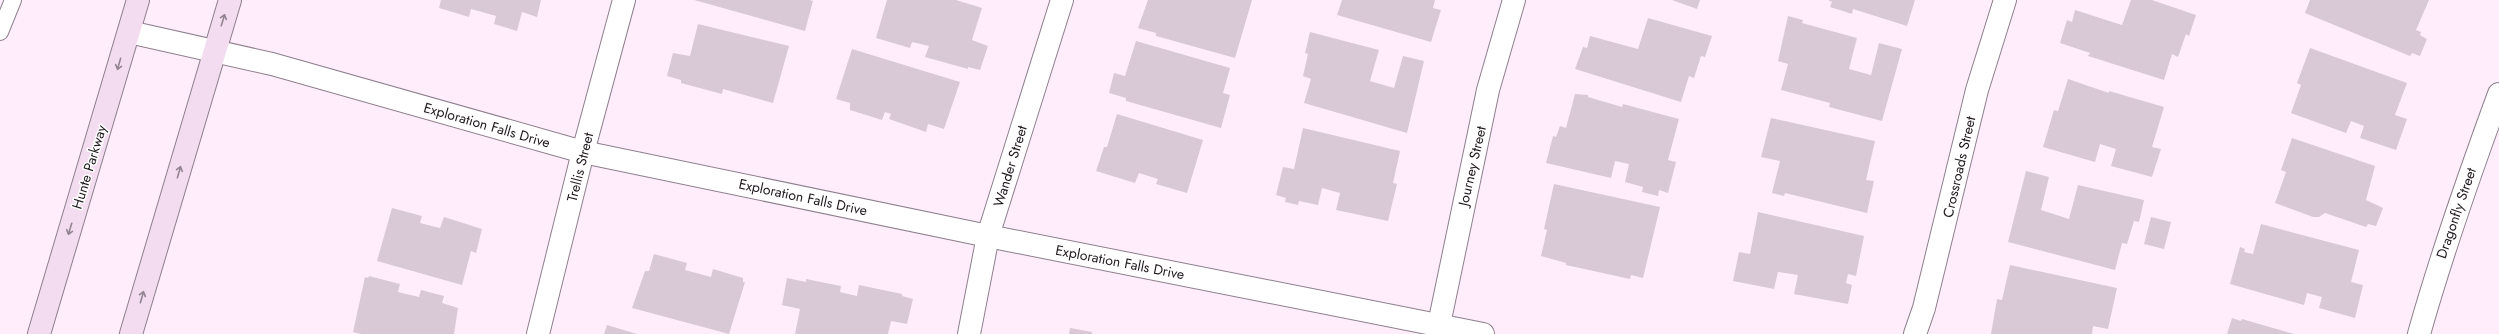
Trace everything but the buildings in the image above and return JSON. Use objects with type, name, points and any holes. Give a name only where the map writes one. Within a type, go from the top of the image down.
[{"type":"main road","name":"Hunte Parkway","points":[[39,334],[138,0]]},
{"type":"main road","points":[[131,334],[230,0]]},
{"type":"street","name":"Trellis Street","points":[[538,334],[583,152],[624,0]]},
{"type":"street","name":"Wander Street","points":[[969,334],[988,236],[1062,0]]},
{"type":"street","name":"Journey Street","points":[[1438,329],[1488,90],[1514,0]]},
{"type":"street","name":"Crossroads Street","points":[[1915,334],[1926,300],[1977,90],[2005,0]]},
{"type":"street","name":"Exploration Falls Drive","points":[[129,32],[272,64],[583,152],[1438,329],[1483,334]]},
{"type":"street","name":"Dragonfly Street","points":[[2419,334],[2435,275],[2467,179],[2499,94]]},
{"type":"lane","points":[[0,32],[13,0]]}]
